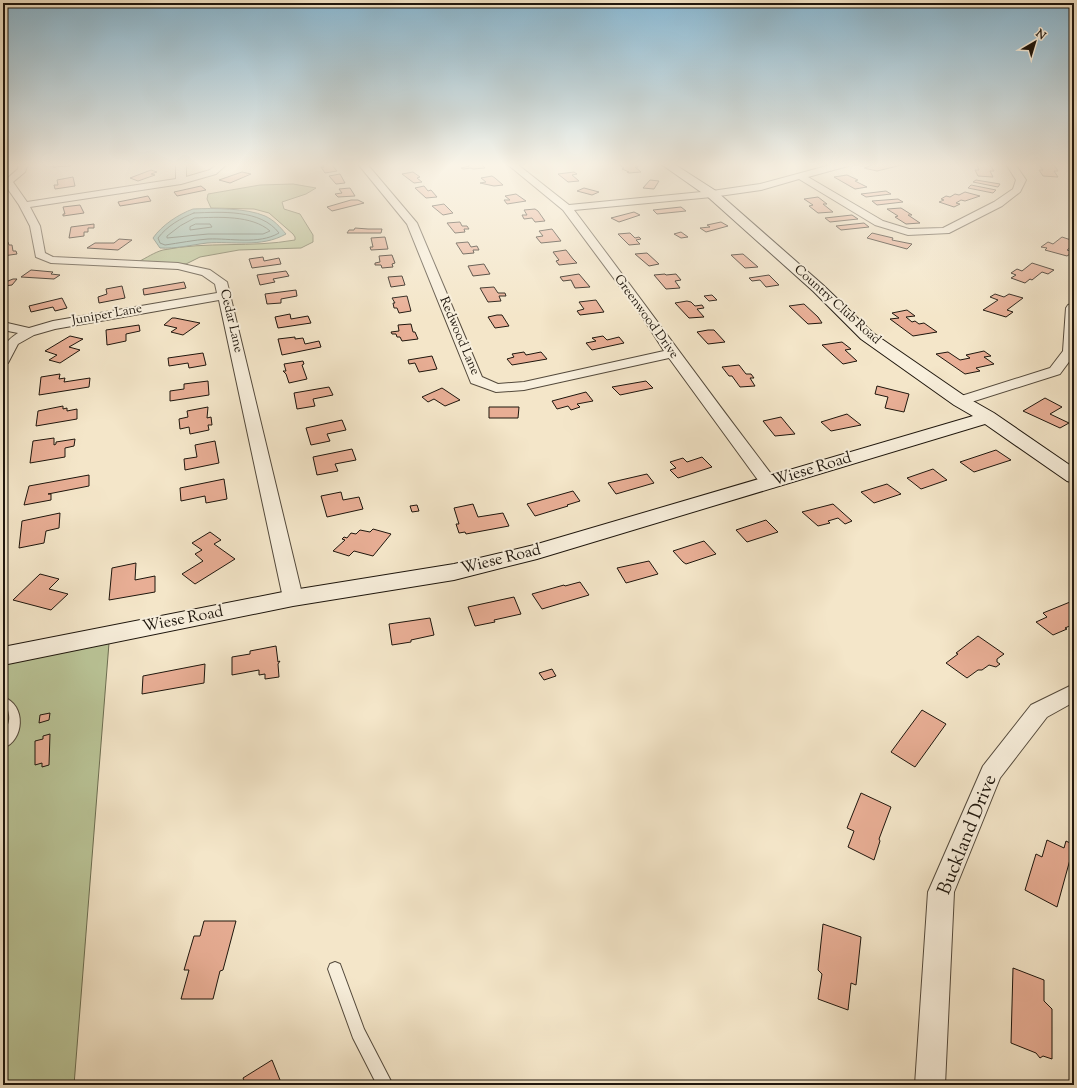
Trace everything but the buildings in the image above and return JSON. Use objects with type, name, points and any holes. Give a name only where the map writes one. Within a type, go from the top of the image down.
[{"type":"street","name":"Cedar Lane","points":[[29,215],[35,226],[40,254],[51,260],[178,266],[206,272],[221,282],[293,598]]},
{"type":"street","name":"Redwood Lane","points":[[405,215],[412,223],[476,380],[496,388],[524,386],[672,353]]},
{"type":"street","name":"Greenwood Drive","points":[[572,215],[646,314],[672,353],[769,483]]},
{"type":"street","name":"Country Club Road","points":[[735,215],[818,288],[868,336],[960,401],[988,417],[1074,477]]},
{"type":"street","points":[[865,215],[879,223],[908,232],[945,231],[977,215]]},
{"type":"street","name":"Juniper Lane","points":[[3,360],[13,342],[29,332],[53,325],[225,295]]},
{"type":"street","points":[[960,401],[1055,371],[1070,351],[1072,308],[1074,307]]},
{"type":"street","points":[[3,326],[29,332]]},
{"type":"street","name":"Wiese Road","points":[[3,656],[293,598],[454,572],[536,552],[988,417]]},
{"type":"street","name":"Buckland Drive","points":[[930,1085],[941,892],[991,773],[1039,711],[1074,692]]},
{"type":"lane","points":[[3,701],[13,708],[15,716],[11,735],[3,742]]},
{"type":"lane","points":[[335,970],[358,1033],[386,1085]]},
{"type":"green space","points":[[271,215],[300,215],[313,235],[313,242],[301,248],[239,250],[200,257],[186,264],[138,262],[163,250],[180,247],[262,244],[295,240],[293,234]]},
{"type":"green space","points":[[109,643],[74,1085],[3,1085],[3,664]]},
{"type":"water","points":[[181,215],[262,215],[279,226],[286,234],[267,241],[247,243],[207,243],[160,248],[153,238],[171,220]]}]
